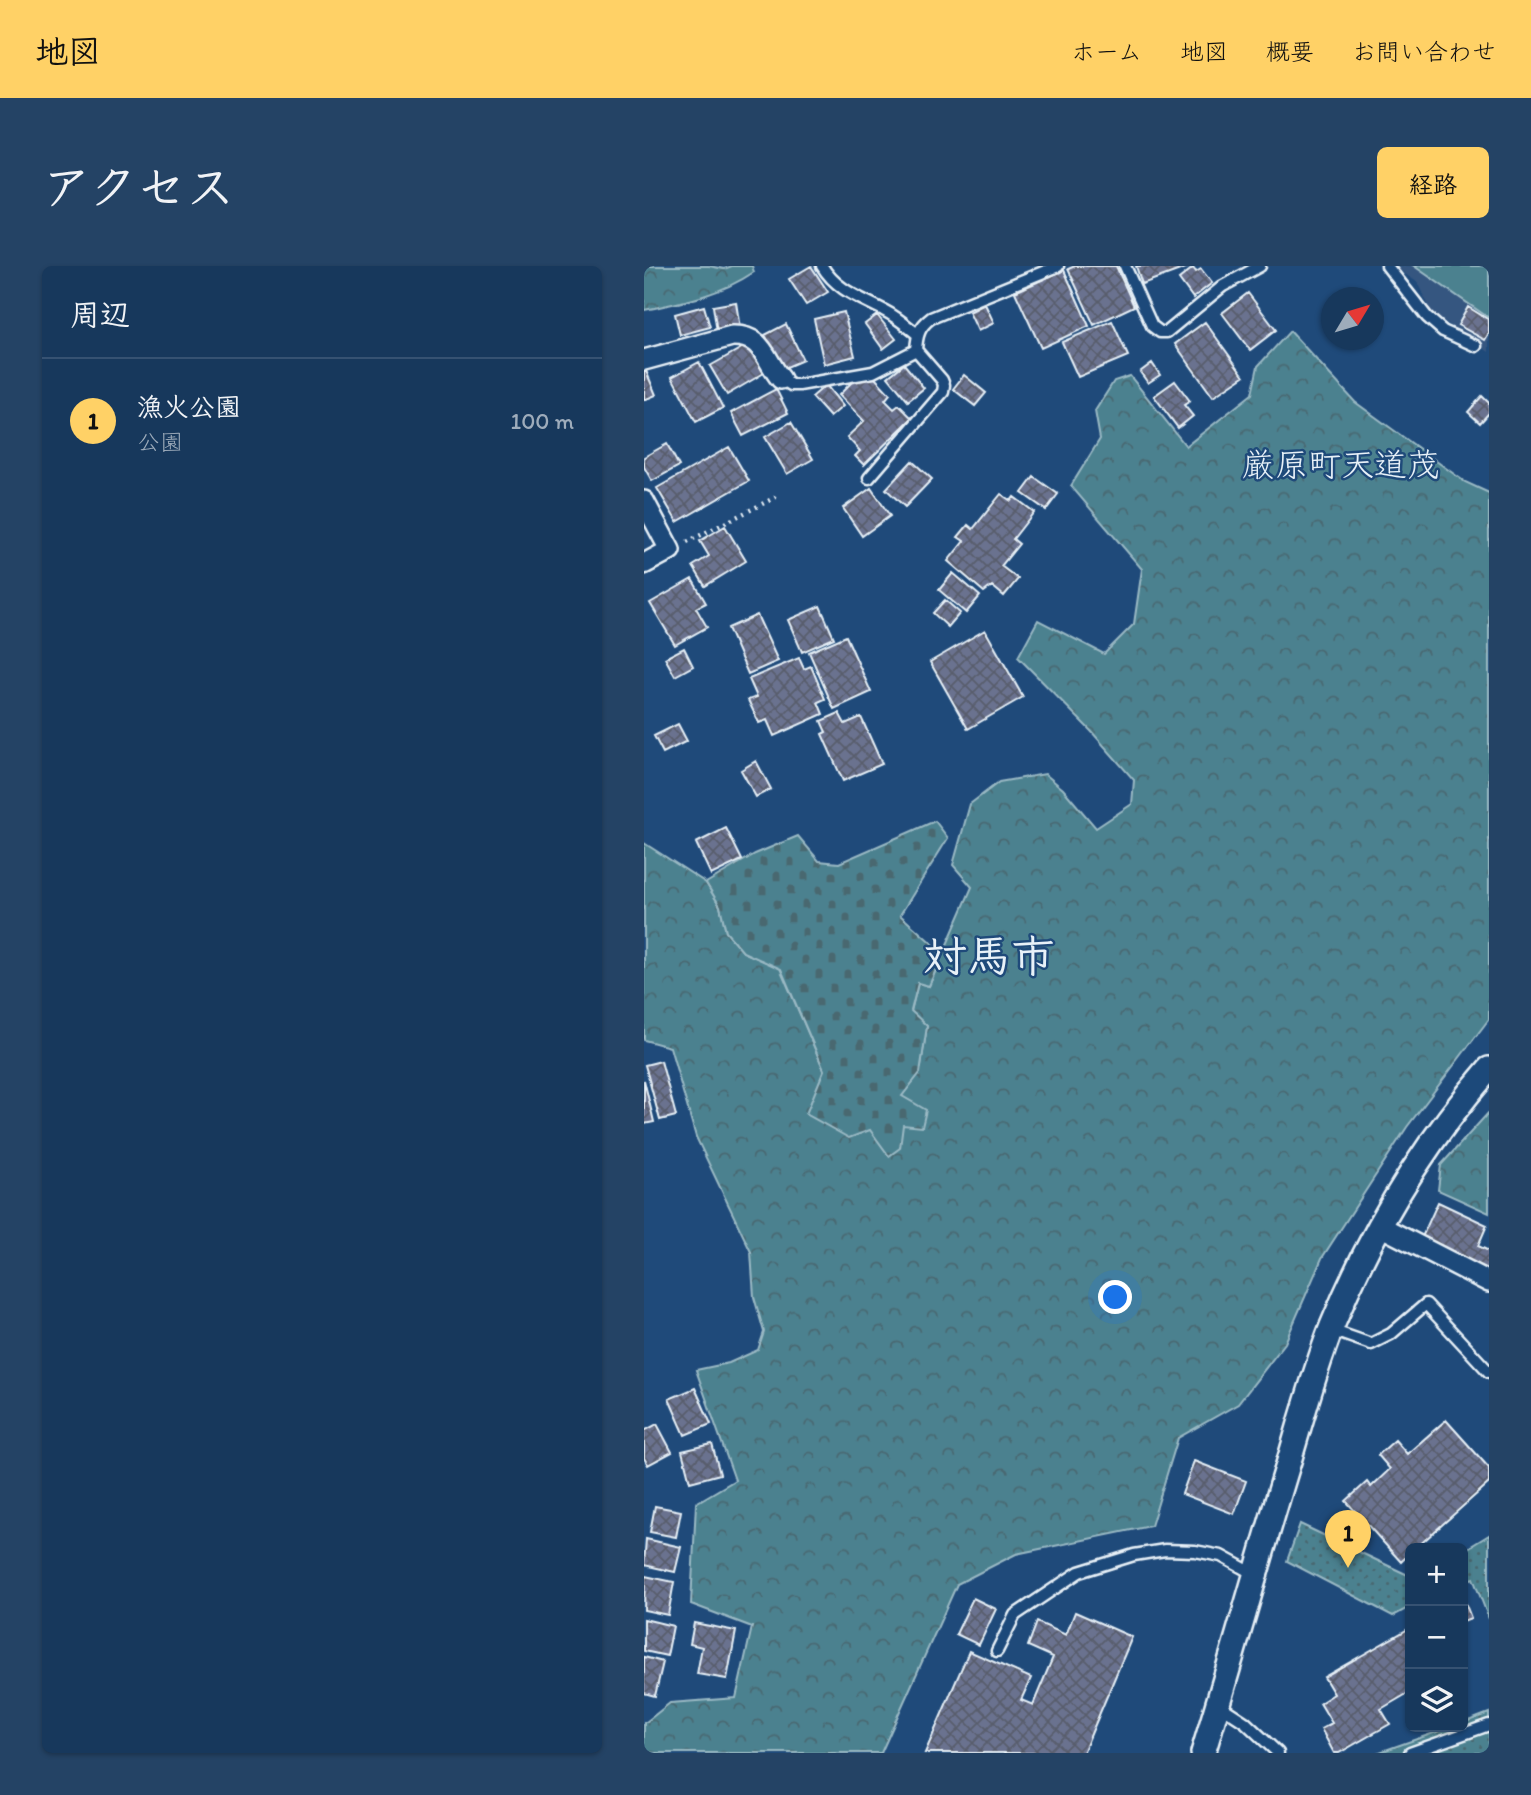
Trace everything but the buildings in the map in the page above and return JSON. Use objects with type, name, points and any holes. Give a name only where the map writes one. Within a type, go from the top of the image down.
[{"type":"street","points":[[644,360],[732,336],[741,336],[751,338],[758,344],[781,379]]},
{"type":"street","points":[[644,501],[670,550],[644,564]]},
{"type":"street","points":[[1203,1753],[1331,1329],[1380,1226],[1409,1176],[1463,1100],[1489,1069]]},
{"type":"street","points":[[1380,1226],[1489,1282]]},
{"type":"lane","points":[[822,266],[841,289],[887,312],[918,334]]},
{"type":"lane","points":[[869,478],[943,392],[942,380],[916,350],[921,327],[932,318],[1058,266]]},
{"type":"lane","points":[[1125,266],[1152,326],[1167,332],[1223,286],[1260,266]]},
{"type":"lane","points":[[1387,266],[1427,317],[1443,331],[1476,346]]},
{"type":"lane","points":[[781,379],[791,385],[799,385],[873,372],[916,350]]},
{"type":"lane","points":[[1331,1329],[1371,1344],[1391,1334],[1426,1304],[1489,1372]]},
{"type":"lane","points":[[997,1651],[1015,1615],[1079,1573],[1134,1555],[1165,1550],[1195,1551],[1221,1556],[1255,1574]]},
{"type":"lane","points":[[1218,1705],[1245,1722],[1278,1753]]},
{"type":"lane","points":[[1410,1753],[1489,1725]]},
{"type":"path","points":[[670,550],[776,498]]},
{"type":"shaded area","points":[[1393,266],[1489,266],[1489,352],[1432,313],[1417,282]]},
{"type":"green space","points":[[644,266],[709,266],[724,269],[732,266],[752,266],[754,272],[715,292],[644,310]]},
{"type":"green space","points":[[1414,266],[1489,266],[1489,318]]},
{"type":"green space","points":[[1290,331],[1355,402],[1465,482],[1489,493],[1489,1019],[1407,1127],[1322,1258],[1285,1343],[1238,1404],[1178,1438],[1151,1526],[1016,1554],[957,1584],[881,1753],[644,1753],[644,1722],[670,1703],[736,1698],[752,1627],[691,1604],[696,1503],[735,1480],[696,1370],[729,1363],[758,1350],[764,1332],[754,1297],[751,1252],[696,1137],[670,1047],[644,1040],[644,843],[706,883],[720,906],[726,932],[743,952],[780,968],[824,1070],[902,1096],[921,1066],[927,1026],[911,1011],[918,983],[929,986],[972,887],[953,865],[970,804],[999,782],[1045,774],[1063,789],[1096,828],[1132,804],[1134,780],[1091,731],[1018,657],[1038,620],[1104,654],[1134,624],[1142,569],[1071,486],[1100,439],[1095,411],[1114,381],[1130,376],[1186,446],[1252,394],[1258,366]]},
{"type":"green space","points":[[935,821],[948,838],[900,915],[943,953],[929,986],[918,983],[911,1011],[927,1026],[920,1073],[902,1096],[926,1110],[922,1127],[903,1125],[900,1148],[889,1156],[870,1130],[849,1138],[806,1114],[824,1070],[781,969],[743,952],[726,932],[720,906],[706,883],[755,854],[798,836],[819,861],[839,863]]},
{"type":"green space","points":[[1489,1112],[1489,1213],[1438,1190],[1441,1165]]},
{"type":"green space","points":[[1300,1524],[1405,1574],[1405,1610],[1393,1616],[1287,1561]]},
{"type":"green space","points":[[1489,1535],[1489,1619],[1473,1578],[1468,1580],[1468,1548]]},
{"type":"green space","points":[[1489,1713],[1489,1753],[1377,1753],[1437,1732],[1468,1732],[1468,1721]]},
{"type":"place","name":"漁火公園","points":[[1348,1568]]},
{"type":"district","name":"厳原町天道茂","points":[[1341,464]]},
{"type":"district","name":"対馬市","points":[[989,955]]}]
